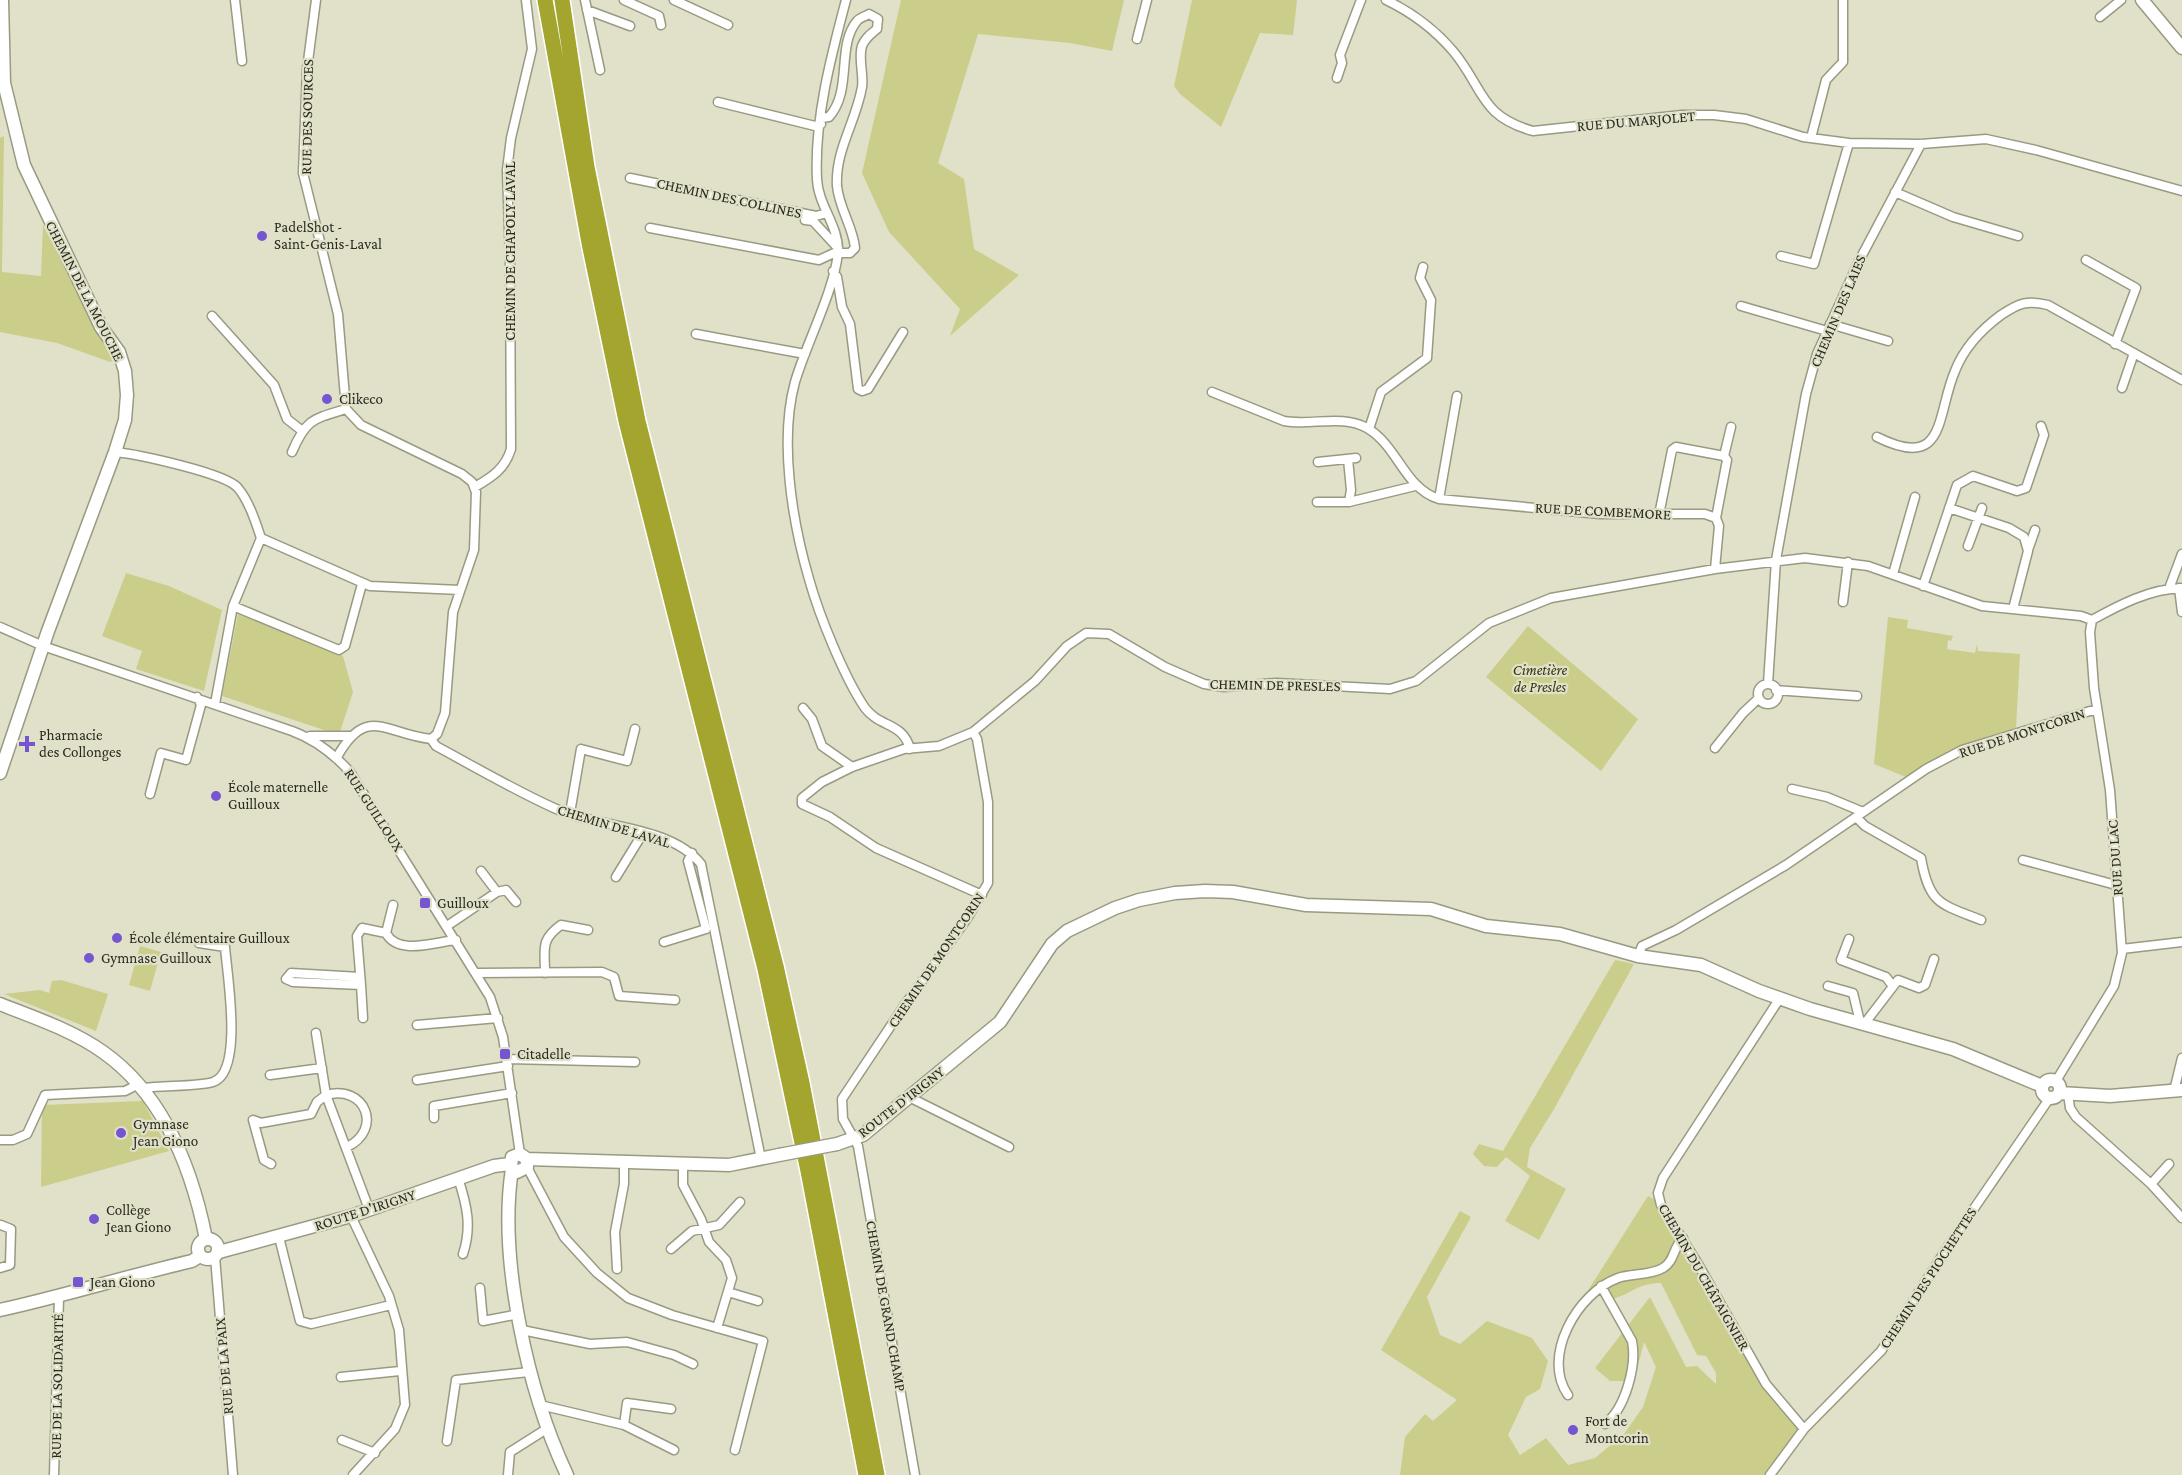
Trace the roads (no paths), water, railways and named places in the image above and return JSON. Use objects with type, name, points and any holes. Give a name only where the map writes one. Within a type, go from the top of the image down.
[{"type":"highway","points":[[545,0],[587,232],[626,421],[765,969],[806,1160],[866,1475]]},
{"type":"highway","points":[[562,0],[586,167],[635,410],[666,543],[778,978],[802,1083],[877,1475]]},
{"type":"street","name":"CHEMIN DE LA MOUCHE","points":[[0,774],[43,646],[115,452],[127,407],[125,372],[119,352],[101,327],[24,165],[4,83],[2,0]]},
{"type":"street","points":[[235,0],[242,61]]},
{"type":"street","name":"RUE DES SOURCES","points":[[316,0],[307,69],[303,173],[338,314],[346,409]]},
{"type":"street","name":"CHEMIN DE CHAPOLY LAVAL","points":[[475,487],[492,477],[507,464],[511,449],[507,170],[511,138],[532,49],[526,0]]},
{"type":"street","points":[[585,0],[600,70]]},
{"type":"street","points":[[624,0],[659,16],[661,25]]},
{"type":"street","points":[[674,0],[728,25]]},
{"type":"street","points":[[846,0],[835,40],[821,121],[817,179],[820,197],[838,250],[833,272],[791,400],[789,451],[796,523],[809,582],[837,653],[866,709],[875,718],[907,737],[910,749]]},
{"type":"street","points":[[1137,39],[1147,0]]},
{"type":"street","points":[[1337,78],[1342,63],[1340,55],[1361,0]]},
{"type":"street","name":"RUE DU MARJOLET","points":[[1386,0],[1438,36],[1455,54],[1483,100],[1496,115],[1512,126],[1533,131],[1682,115],[1714,115],[1746,119],[1811,138],[1849,143],[1921,144],[1986,139],[2182,191]]},
{"type":"street","points":[[1811,138],[1826,80],[1843,62],[1844,0]]},
{"type":"street","points":[[2100,17],[2121,0]]},
{"type":"street","points":[[2142,0],[2182,48]]},
{"type":"street","points":[[587,10],[630,26]]},
{"type":"street","points":[[650,228],[819,260],[838,250],[850,253],[855,248],[841,209],[837,174],[839,154],[862,88],[861,49],[864,40],[877,29],[878,19],[869,14],[857,21],[849,41],[838,107],[829,117],[814,126],[718,102]]},
{"type":"street","points":[[1781,256],[1814,264],[1849,143]]},
{"type":"street","name":"CHEMIN DES LAIES","points":[[1768,684],[1776,560],[1806,394],[1828,327],[1859,261],[1921,144]]},
{"type":"street","name":"CHEMIN DES COLLINES","points":[[630,178],[816,216],[827,213]]},
{"type":"street","name":"CHEMIN DES COLLINES","points":[[666,191],[813,222],[838,250]]},
{"type":"street","points":[[1895,192],[1953,217],[2018,236]]},
{"type":"street","points":[[2086,261],[2136,288],[2115,344]]},
{"type":"street","points":[[1212,392],[1284,422],[1296,424],[1343,421],[1369,429],[1381,392],[1427,358],[1431,300],[1420,278],[1423,267]]},
{"type":"street","points":[[833,272],[837,277],[842,307],[850,324],[858,389],[862,391],[868,389],[903,332]]},
{"type":"street","points":[[1877,437],[1913,449],[1928,444],[1941,426],[1954,371],[1969,347],[1985,327],[2010,309],[2031,301],[2048,305],[2182,380]]},
{"type":"street","points":[[1741,306],[1888,341]]},
{"type":"street","points":[[212,316],[274,385],[287,419],[301,430]]},
{"type":"street","points":[[696,334],[805,354]]},
{"type":"street","points":[[2122,388],[2134,353]]},
{"type":"street","points":[[1439,499],[1457,396]]},
{"type":"street","points":[[292,452],[301,430],[311,420],[346,409],[361,425],[462,474],[475,487],[474,550],[452,618],[447,704],[437,734],[431,739]]},
{"type":"street","points":[[1923,586],[1957,485],[1973,476],[2016,492],[2026,488],[2044,435],[2041,426]]},
{"type":"street","points":[[1715,569],[1719,526],[1716,518],[1727,460],[1724,456],[1731,427]]},
{"type":"street","name":"RUE DE COMBEMORE","points":[[1369,429],[1381,440],[1415,486],[1424,494],[1439,499],[1600,514],[1705,514],[1716,518]]},
{"type":"street","points":[[1659,515],[1672,450],[1677,447],[1724,456]]},
{"type":"street","points":[[115,452],[189,468],[229,481],[239,489],[261,538],[362,584],[460,590]]},
{"type":"street","points":[[1318,462],[1352,458],[1349,502]]},
{"type":"street","points":[[1317,502],[1349,502],[1415,486]]},
{"type":"street","points":[[1893,574],[1915,497]]},
{"type":"street","points":[[1949,508],[2018,532],[2024,537],[2028,551]]},
{"type":"street","points":[[1968,546],[1982,508]]},
{"type":"street","points":[[2013,609],[2035,530]]},
{"type":"street","points":[[215,704],[233,606],[261,538]]},
{"type":"street","points":[[2182,554],[2177,587],[2182,612]]},
{"type":"street","name":"CHEMIN DE PRESLES","points":[[982,895],[876,848],[830,818],[802,804],[805,794],[822,782],[852,767],[910,749],[939,746],[973,732],[1035,681],[1067,646],[1086,633],[1109,634],[1165,667],[1204,684],[1224,687],[1276,683],[1390,689],[1416,681],[1443,662],[1472,635],[1510,613],[1551,598],[1715,569],[1805,558],[1848,562],[1893,574],[1982,606],[2081,616],[2092,620]]},
{"type":"street","points":[[1843,602],[1848,562]]},
{"type":"street","points":[[233,606],[339,650],[345,646],[362,584]]},
{"type":"street","points":[[2092,620],[2115,607],[2177,587]]},
{"type":"street","name":"RUE DU LAC","points":[[2058,1092],[2114,986],[2121,964],[2122,948],[2110,790],[2097,711],[2090,632],[2092,620]]},
{"type":"street","name":"RUE GUILLOUX","points":[[0,627],[43,646],[303,735],[337,757],[350,772],[477,973],[498,1018],[525,1160]]},
{"type":"street","points":[[1776,690],[1776,699],[1772,703],[1763,703],[1759,698],[1759,689],[1768,684],[1776,690],[1857,696]]},
{"type":"street","points":[[150,794],[161,753],[186,760],[201,705],[197,697]]},
{"type":"street","points":[[1715,748],[1743,713],[1759,698]]},
{"type":"street","points":[[802,708],[812,719],[822,746],[852,767]]},
{"type":"street","name":"RUE DE MONTCORIN","points":[[1638,956],[1642,946],[1676,930],[1786,865],[1926,769],[1962,750],[2044,724],[2097,711]]},
{"type":"street","name":"CHEMIN DE LAVAL","points":[[303,735],[351,736],[362,727],[373,726],[431,739],[436,746],[556,809],[643,833],[692,853]]},
{"type":"street","points":[[570,813],[581,749],[627,761],[635,729]]},
{"type":"street","name":"CHEMIN DE MONTCORIN","points":[[852,1140],[843,1119],[842,1099],[988,883],[988,802],[978,739],[973,732]]},
{"type":"street","points":[[337,757],[351,736]]},
{"type":"street","points":[[1792,789],[1827,797],[1860,814],[1865,826],[1921,858],[1929,892],[1943,905],[1981,920]]},
{"type":"street","points":[[616,877],[643,833]]},
{"type":"street","points":[[664,942],[706,929],[688,861],[692,853],[701,864],[761,1159]]},
{"type":"street","points":[[2023,860],[2116,885]]},
{"type":"street","points":[[481,871],[497,892]]},
{"type":"street","points":[[447,926],[497,892],[506,890],[516,902]]},
{"type":"street","name":"ROUTE D'IRIGNY","points":[[217,1254],[351,1216],[494,1166],[511,1167],[520,1172],[525,1160],[729,1165],[852,1140],[909,1097],[1000,1022],[1052,944],[1067,931],[1115,908],[1139,900],[1175,893],[1233,892],[1305,905],[1431,909],[1486,926],[1560,934],[1638,956],[1701,965],[1780,998],[1953,1048],[2042,1086],[2042,1092],[2058,1092]]},
{"type":"street","points":[[393,905],[386,933],[391,941],[402,946],[456,940]]},
{"type":"street","points":[[545,973],[545,943],[548,934],[561,925],[588,930]]},
{"type":"street","points":[[363,1018],[358,930],[362,928],[386,933]]},
{"type":"street","points":[[1849,939],[1841,960],[1886,977],[1892,985]]},
{"type":"street","points":[[2122,948],[2182,942]]},
{"type":"street","points":[[0,1140],[13,1140],[27,1134],[45,1095],[124,1091],[141,1086],[213,1082],[223,1074],[229,1063],[232,1044],[225,947],[199,943]]},
{"type":"street","points":[[1862,1022],[1898,980],[1919,988],[1924,985],[1934,959]]},
{"type":"street","points":[[477,973],[602,972],[614,977],[619,996],[675,1000]]},
{"type":"street","points":[[291,973],[360,981],[293,982],[285,979],[291,973]]},
{"type":"street","points":[[1828,986],[1853,993],[1862,1022]]},
{"type":"street","name":"CHEMIN DU CHÂTAIGNIER","points":[[1780,998],[1663,1178],[1658,1193],[1661,1205],[1683,1238],[1766,1384],[1804,1429]]},
{"type":"street","points":[[0,1004],[85,1041],[117,1063],[141,1086],[168,1128],[190,1178],[207,1239]]},
{"type":"street","points":[[417,1025],[498,1018]]},
{"type":"street","points":[[316,1033],[326,1095],[369,1209]]},
{"type":"street","points":[[2058,1092],[2110,1096],[2178,1091],[2182,1058]]},
{"type":"street","points":[[417,1080],[508,1063],[634,1062]]},
{"type":"street","points":[[270,1074],[322,1068]]},
{"type":"street","points":[[2058,1092],[2076,1117],[2151,1184],[2182,1218]]},
{"type":"street","name":"CHEMIN DES PIOCHETTES","points":[[1770,1475],[1804,1429],[1881,1351],[1949,1245],[2058,1092]]},
{"type":"street","points":[[271,1164],[264,1160],[253,1120],[261,1123],[311,1114],[317,1102],[326,1095],[347,1093],[358,1100],[365,1110],[367,1121],[364,1132],[358,1141],[347,1147]]},
{"type":"street","points":[[434,1118],[434,1106],[512,1094]]},
{"type":"street","points":[[909,1097],[1010,1147]]},
{"type":"street","name":"CHEMIN DE GRAND CHAMP","points":[[852,1140],[858,1146],[915,1475]]},
{"type":"street","points":[[525,1160],[564,1237],[597,1273],[628,1298],[672,1315],[763,1341],[735,1449]]},
{"type":"street","points":[[617,1269],[615,1232],[624,1184],[624,1162]]},
{"type":"street","points":[[683,1164],[683,1185],[709,1242],[726,1260],[732,1278],[717,1328]]},
{"type":"street","points":[[2151,1184],[2169,1164]]},
{"type":"street","points":[[511,1167],[508,1224],[529,1372],[567,1475]]},
{"type":"street","points":[[458,1178],[468,1210],[467,1240],[463,1254]]},
{"type":"street","points":[[671,1249],[692,1231],[719,1225],[740,1202]]},
{"type":"street","points":[[351,1216],[391,1305],[399,1330],[400,1371],[405,1405],[395,1429],[353,1475]]},
{"type":"street","points":[[0,1268],[10,1265],[11,1229],[1,1225]]},
{"type":"street","points":[[279,1237],[300,1322],[311,1324],[391,1305]]},
{"type":"street","points":[[1568,1395],[1560,1384],[1557,1372],[1564,1336],[1584,1305],[1601,1286],[1619,1278],[1662,1269],[1669,1264],[1683,1238]]},
{"type":"street","points":[[200,1256],[208,1260],[217,1254],[216,1242],[207,1239]]},
{"type":"street","points":[[200,1256],[199,1245],[207,1239]]},
{"type":"street","name":"RUE DE LA PAIX","points":[[217,1254],[233,1475]]},
{"type":"street","points":[[0,1310],[59,1297],[77,1289],[192,1261],[200,1256]]},
{"type":"street","points":[[1601,1286],[1632,1341],[1634,1351],[1621,1404],[1614,1417],[1605,1424]]},
{"type":"street","points":[[480,1288],[483,1321],[519,1314]]},
{"type":"street","points":[[728,1292],[758,1301]]},
{"type":"street","name":"RUE DE LA SOLIDARITÉ","points":[[54,1475],[59,1297]]},
{"type":"street","points":[[522,1330],[590,1344],[627,1342],[674,1355],[693,1364]]},
{"type":"street","points":[[341,1377],[400,1371]]},
{"type":"street","points":[[447,1441],[456,1380],[529,1372]]},
{"type":"street","points":[[624,1425],[627,1403],[671,1409]]},
{"type":"street","points":[[540,1404],[624,1425],[674,1450]]},
{"type":"street","points":[[508,1475],[510,1452],[548,1428]]},
{"type":"street","points":[[342,1440],[375,1453]]},
{"type":"place","name":"PadelShot - Saint-Genis-Laval","points":[[262,236]]},
{"type":"place","name":"Clikeco","points":[[327,399]]},
{"type":"place","name":"Pharmacie des Collonges","points":[[27,744]]},
{"type":"place","name":"École maternelle Guilloux","points":[[216,796]]},
{"type":"place","name":"Guilloux","points":[[425,903]]},
{"type":"place","name":"École élémentaire Guilloux","points":[[117,938]]},
{"type":"place","name":"Gymnase Guilloux","points":[[89,958]]},
{"type":"place","name":"Citadelle","points":[[505,1054]]},
{"type":"place","name":"Gymnase Jean Giono","points":[[121,1133]]},
{"type":"place","name":"Collège Jean Giono","points":[[94,1219]]},
{"type":"place","name":"Jean Giono","points":[[78,1282]]},
{"type":"place","name":"Fort de Montcorin","points":[[1573,1430]]},
{"type":"park label","name":"Cimetière de Presles","points":[[1540,678]]}]
